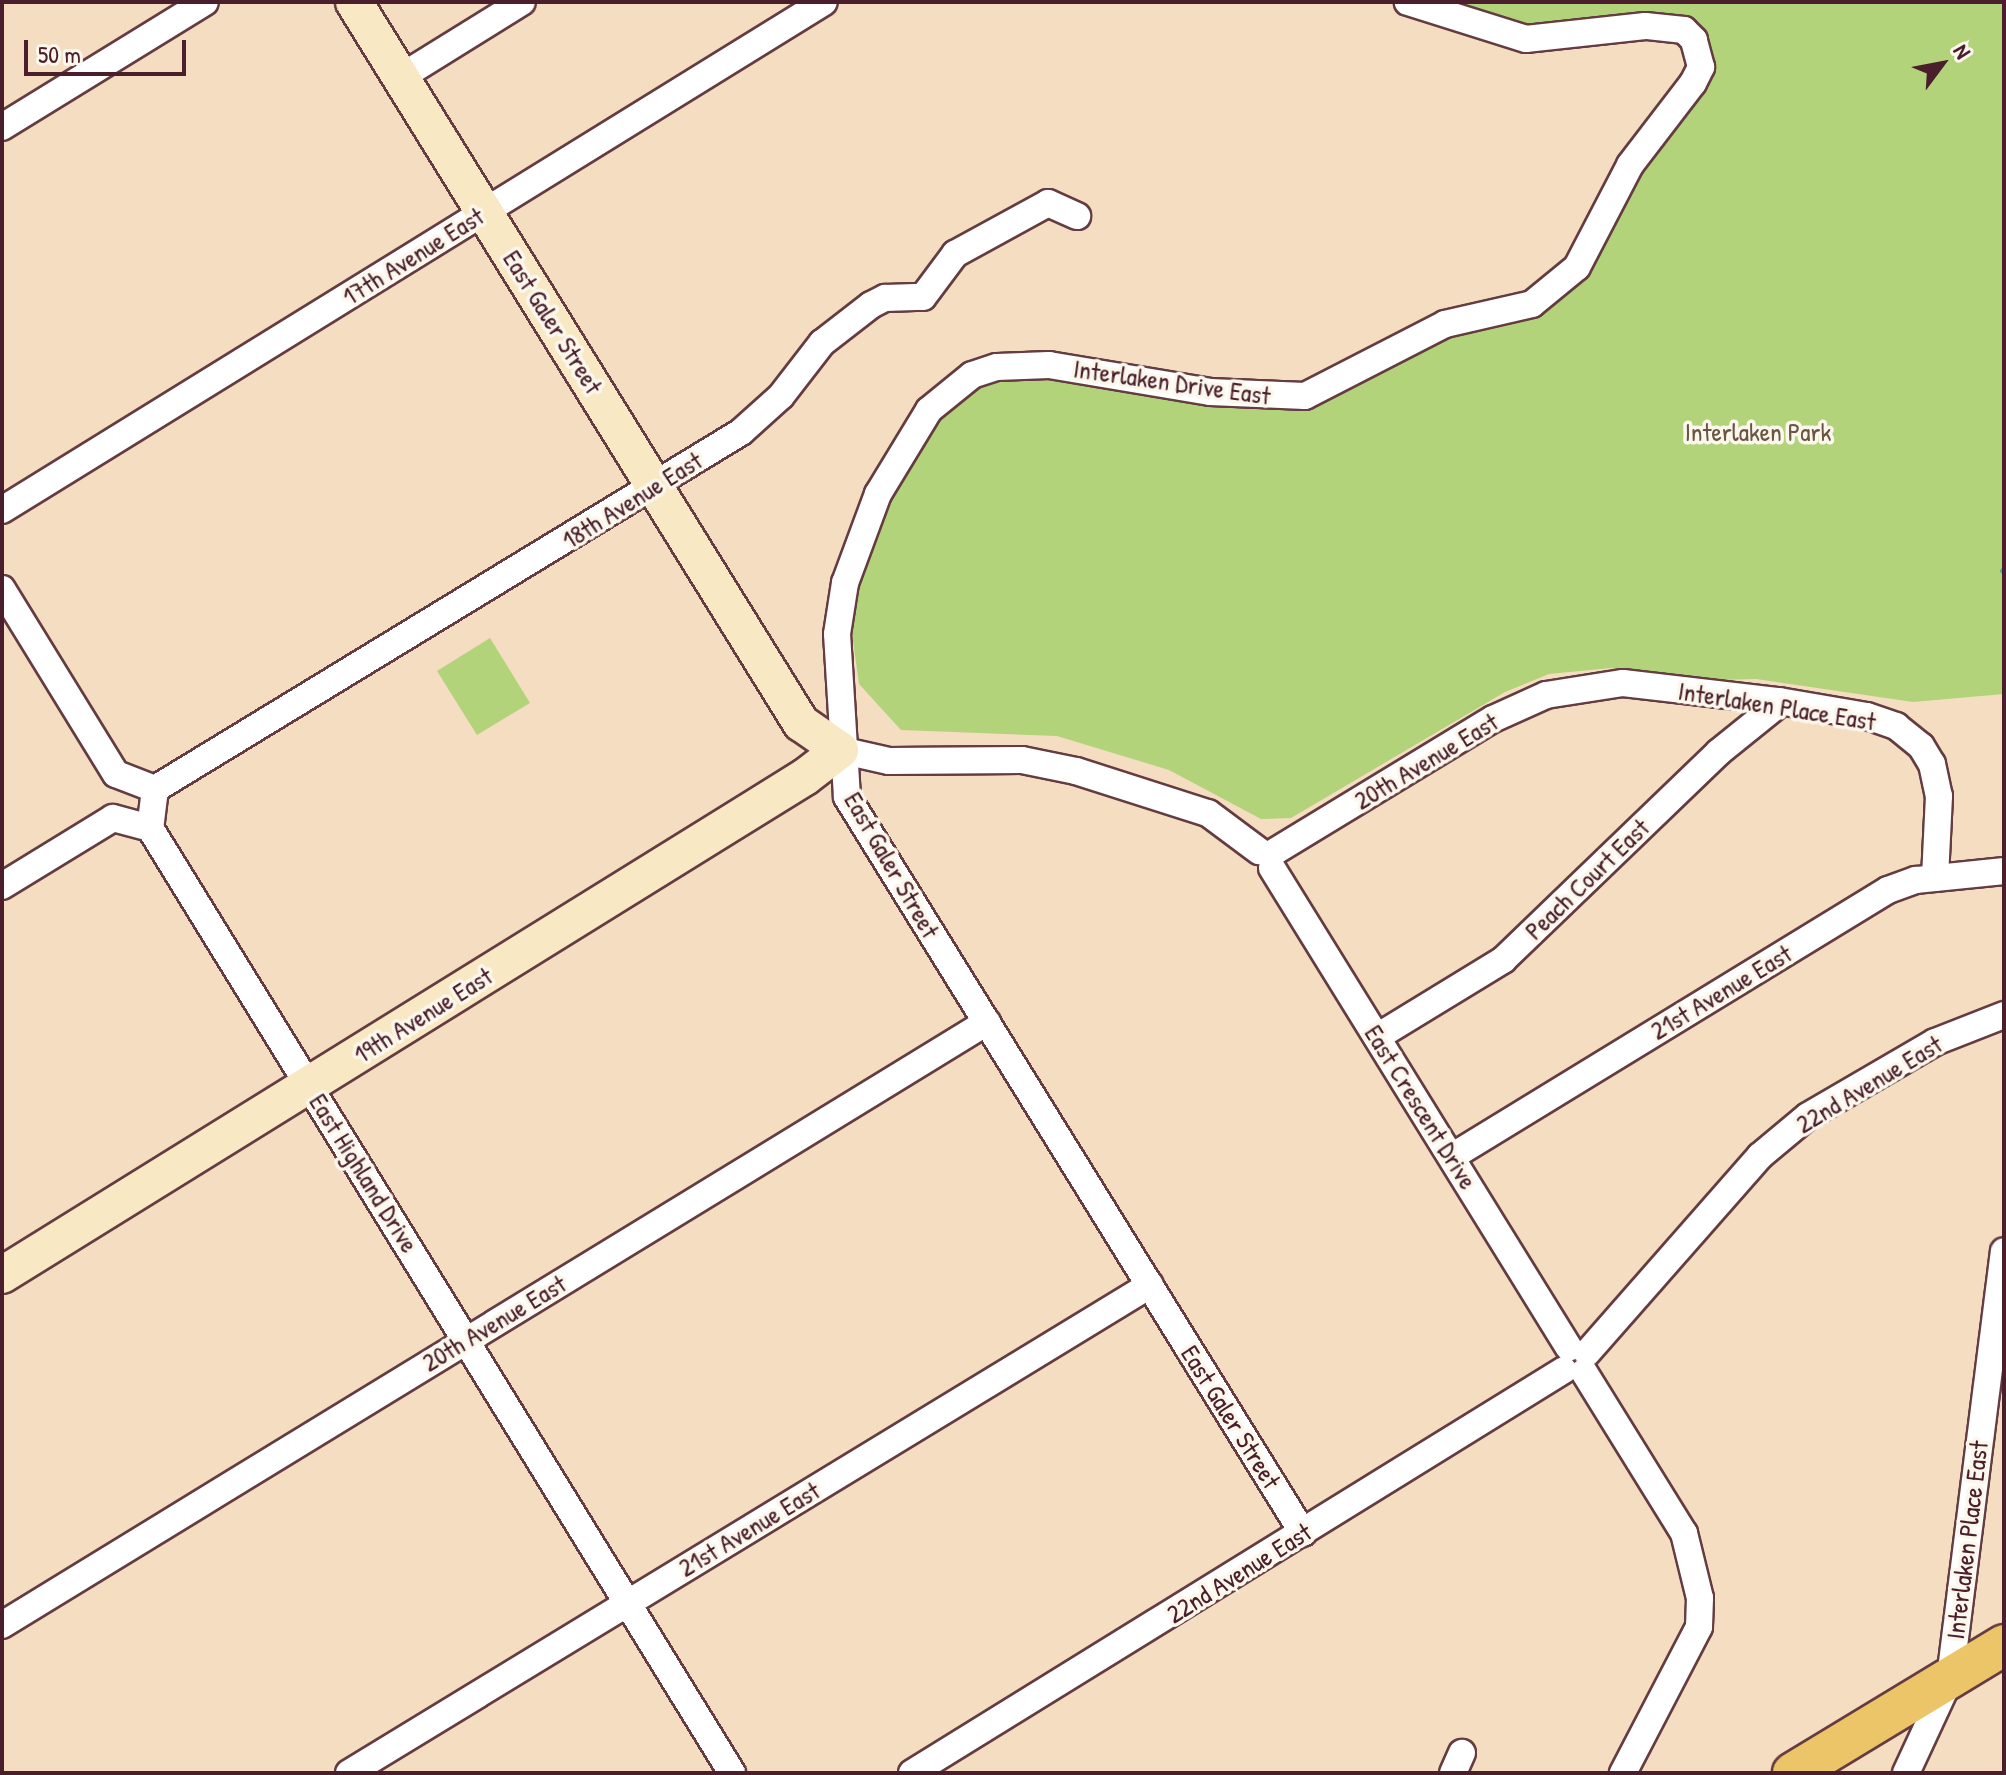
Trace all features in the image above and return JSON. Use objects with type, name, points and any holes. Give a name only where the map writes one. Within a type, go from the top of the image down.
[{"type":"main road","points":[[1793,1773],[2004,1645]]},
{"type":"street","points":[[2,127],[205,2]]},
{"type":"street","name":"East Galer Street","points":[[354,2],[801,723],[840,750],[847,797],[1303,1533]]},
{"type":"street","points":[[401,77],[522,2]]},
{"type":"street","name":"17th Avenue East","points":[[2,510],[824,2]]},
{"type":"street","name":"Interlaken Drive East","points":[[840,750],[837,634],[845,583],[878,494],[929,410],[950,388],[972,375],[1024,364],[1210,392],[1305,396],[1445,324],[1532,304],[1557,288],[1593,246],[1630,165],[1701,67],[1694,40],[1670,26],[1526,39],[1408,2]]},
{"type":"street","name":"18th Avenue East","points":[[155,789],[655,487],[763,415],[822,343],[871,305],[885,298],[923,297],[955,254],[1048,203],[1077,216]]},
{"type":"street","points":[[2,589],[116,774],[155,789],[150,828],[113,818],[2,886]]},
{"type":"street","name":"Interlaken Place East","points":[[1586,686],[1623,683],[1781,702],[1867,716],[1896,726],[1921,746],[1932,764],[1939,796],[1935,878]]},
{"type":"street","name":"20th Avenue East","points":[[1268,857],[1493,719],[1546,695],[1586,686]]},
{"type":"street","name":"Peach Court East","points":[[1377,1037],[1503,960],[1719,752],[1781,702]]},
{"type":"street","name":"East Crescent Drive","points":[[840,750],[889,761],[1022,760],[1076,771],[1208,813],[1268,857],[1684,1533],[1700,1598],[1699,1627],[1623,1773]]},
{"type":"street","name":"19th Avenue East","points":[[2,1275],[805,777],[840,750]]},
{"type":"street","name":"East Highland Drive","points":[[150,828],[732,1773]]},
{"type":"street","name":"21st Avenue East","points":[[1453,1156],[1888,890],[1935,878],[2004,871]]},
{"type":"street","name":"22nd Avenue East","points":[[912,1773],[1576,1361],[1760,1156],[1808,1116],[1935,1042],[2004,1015]]},
{"type":"street","name":"20th Avenue East","points":[[2,1625],[987,1022]]},
{"type":"street","name":"Interlaken Place East","points":[[1906,1773],[1950,1678],[2004,1251]]},
{"type":"street","name":"21st Avenue East","points":[[349,1773],[1150,1285]]},
{"type":"green space","name":"Interlaken Park","points":[[1408,2],[2004,2],[2004,694],[1913,702],[1756,679],[1672,681],[1611,668],[1549,674],[1505,692],[1291,818],[1261,819],[1169,770],[1057,736],[901,730],[859,684],[845,583],[929,410],[997,367],[1284,397],[1557,288],[1693,83],[1684,30],[1549,38]]},
{"type":"green space","points":[[490,638],[530,703],[477,735],[437,671]]}]
